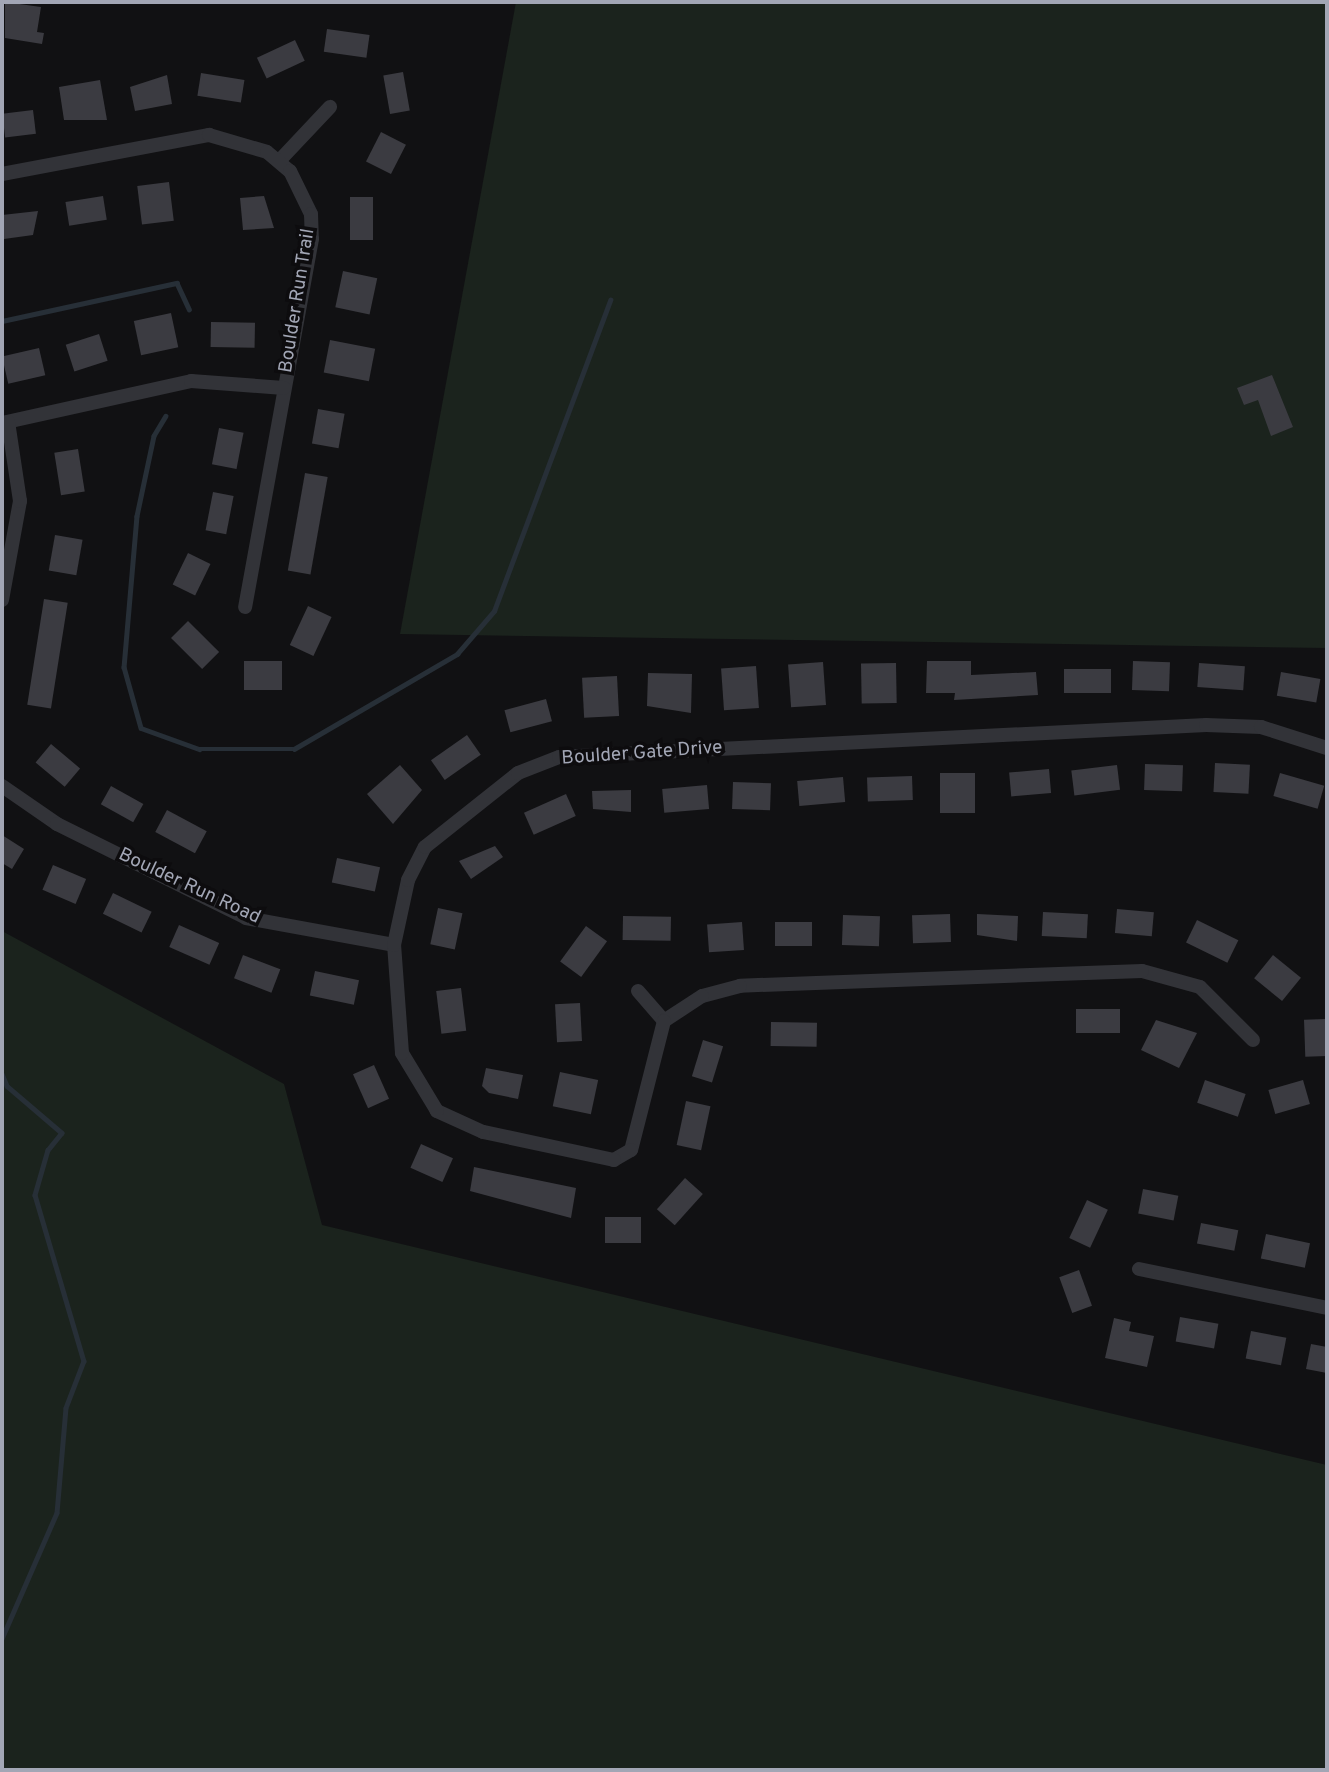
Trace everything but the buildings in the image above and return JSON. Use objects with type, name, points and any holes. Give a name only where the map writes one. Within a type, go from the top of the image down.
[{"type":"street","points":[[2,174],[209,135],[280,160],[330,107]]},
{"type":"street","name":"Boulder Run Trail","points":[[245,607],[312,239],[305,198],[280,160]]},
{"type":"street","points":[[2,600],[20,501],[5,422],[191,381],[284,388]]},
{"type":"street","name":"Boulder Gate Drive","points":[[664,1021],[628,1162],[484,1132],[437,1111],[402,1053],[394,945],[408,880],[425,847],[518,773],[558,757],[1206,725],[1261,727],[1327,748]]},
{"type":"street","name":"Boulder Run Road","points":[[2,786],[57,824],[246,918],[394,945]]},
{"type":"street","points":[[638,992],[664,1021],[702,996],[740,986],[1142,971],[1200,987],[1253,1040]]},
{"type":"street","points":[[1139,1269],[1327,1308]]},
{"type":"shaded area","points":[[516,2],[1327,2],[1327,648],[400,634]]},
{"type":"shaded area","points":[[2,931],[284,1084],[322,1225],[1327,1465],[1327,1770],[2,1770]]},
{"type":"waterway","points":[[2,321],[177,283],[189,309]]},
{"type":"waterway","points":[[166,416],[154,436],[137,516],[124,667],[141,728],[199,749],[294,749],[457,654],[494,611],[610,300]]},
{"type":"waterway","points":[[2,1074],[7,1086],[62,1133],[48,1150],[35,1195],[84,1361],[66,1408],[57,1513],[2,1639]]}]
